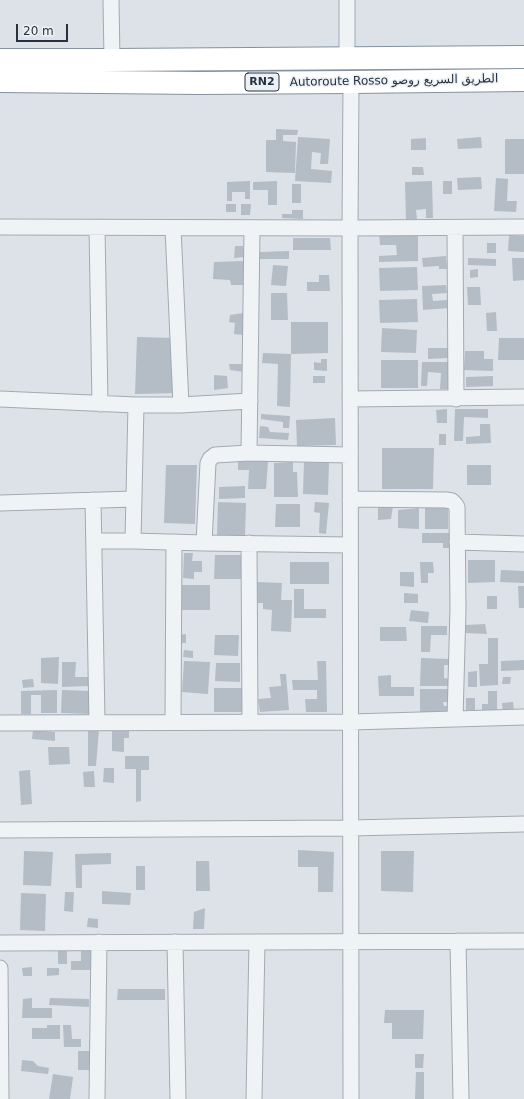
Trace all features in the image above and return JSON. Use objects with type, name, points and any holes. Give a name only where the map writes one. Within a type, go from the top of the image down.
[{"type":"highway","name":"Autoroute Rosso الطريق السريع روصو","points":[[0,60],[524,58]]},
{"type":"highway","name":"Autoroute Rosso الطريق السريع روصو","points":[[0,81],[198,83],[524,80]]},
{"type":"street","points":[[111,0],[112,60]]},
{"type":"street","points":[[347,0],[347,58]]},
{"type":"street","points":[[351,82],[351,1099]]},
{"type":"street","points":[[0,228],[524,227]]},
{"type":"street","points":[[97,228],[100,404]]},
{"type":"street","points":[[173,228],[181,405]]},
{"type":"street","points":[[249,453],[252,228]]},
{"type":"street","points":[[455,228],[456,399]]},
{"type":"street","points":[[350,399],[456,399],[524,397]]},
{"type":"street","points":[[0,399],[136,405],[181,405],[250,401]]},
{"type":"street","points":[[133,540],[136,405]]},
{"type":"street","points":[[204,543],[208,463],[215,455],[249,453],[350,455]]},
{"type":"street","points":[[0,503],[134,499]]},
{"type":"street","points":[[350,499],[446,500],[452,501],[457,507],[458,609],[455,719]]},
{"type":"street","points":[[92,500],[97,722]]},
{"type":"street","points":[[94,541],[133,540],[204,543],[350,545]]},
{"type":"street","points":[[173,722],[174,542]]},
{"type":"street","points":[[457,542],[524,544]]},
{"type":"street","points":[[249,543],[250,722]]},
{"type":"street","points":[[0,723],[351,722],[524,717]]},
{"type":"street","points":[[0,830],[351,828],[524,824]]},
{"type":"street","points":[[458,941],[461,1099]]},
{"type":"street","points":[[0,943],[524,941]]},
{"type":"street","points":[[97,1099],[99,942]]},
{"type":"street","points":[[175,942],[178,1099]]},
{"type":"street","points":[[254,1099],[257,942]]},
{"type":"street","points":[[0,968],[1,1099]]},
{"type":"building","points":[[276,129],[298,130],[297,135],[283,135],[283,141],[296,142],[295,173],[266,172],[266,140],[276,140]]},
{"type":"building","points":[[298,137],[330,139],[328,164],[320,164],[321,153],[312,152],[311,169],[332,171],[331,183],[295,181]]},
{"type":"building","points":[[481,137],[482,148],[458,149],[457,139]]},
{"type":"building","points":[[426,138],[426,150],[411,150],[411,139]]},
{"type":"building","points":[[505,139],[524,139],[524,174],[505,174]]},
{"type":"building","points":[[412,167],[423,167],[424,175],[412,175]]},
{"type":"building","points":[[481,177],[482,189],[458,190],[457,178]]},
{"type":"building","points":[[496,178],[508,179],[507,201],[517,201],[516,212],[494,211]]},
{"type":"building","points":[[250,181],[250,199],[245,199],[245,192],[232,192],[232,201],[227,201],[227,182]]},
{"type":"building","points":[[277,181],[277,205],[268,205],[268,190],[253,190],[253,182]]},
{"type":"building","points":[[432,181],[433,218],[426,218],[426,209],[416,210],[417,219],[406,220],[405,182]]},
{"type":"building","points":[[443,181],[452,181],[452,194],[443,194]]},
{"type":"building","points":[[292,184],[301,184],[301,203],[292,203]]},
{"type":"building","points":[[226,204],[236,204],[236,212],[226,212]]},
{"type":"building","points":[[241,204],[251,204],[250,215],[241,215]]},
{"type":"building","points":[[292,210],[303,210],[303,219],[282,218],[282,214],[292,214]]},
{"type":"building","points":[[418,231],[418,261],[379,262],[379,256],[397,255],[396,245],[380,245],[379,232]]},
{"type":"building","points":[[509,235],[524,236],[524,252],[508,251]]},
{"type":"building","points":[[293,238],[330,238],[331,250],[293,250]]},
{"type":"building","points":[[487,243],[496,243],[496,253],[487,253]]},
{"type":"building","points":[[235,246],[243,246],[244,257],[234,258]]},
{"type":"building","points":[[289,251],[289,259],[260,259],[260,252]]},
{"type":"building","points":[[446,256],[447,269],[439,269],[439,266],[423,267],[422,258]]},
{"type":"building","points":[[468,258],[496,259],[496,266],[468,265]]},
{"type":"building","points":[[512,258],[524,258],[524,280],[513,281]]},
{"type":"building","points":[[244,261],[245,285],[231,285],[230,280],[213,279],[214,262]]},
{"type":"building","points":[[273,265],[288,266],[286,286],[271,285]]},
{"type":"building","points":[[417,267],[418,290],[380,291],[379,268]]},
{"type":"building","points":[[478,269],[478,277],[470,278],[470,270]]},
{"type":"building","points":[[319,275],[329,275],[330,291],[307,291],[307,282],[319,282]]},
{"type":"building","points":[[446,285],[447,293],[432,294],[433,301],[448,300],[448,308],[423,310],[422,286]]},
{"type":"building","points":[[467,287],[480,287],[481,305],[468,305]]},
{"type":"building","points":[[271,293],[287,293],[288,320],[271,320]]},
{"type":"building","points":[[417,299],[418,322],[380,323],[379,300]]},
{"type":"building","points":[[496,312],[497,331],[487,331],[486,313]]},
{"type":"building","points":[[243,313],[243,335],[234,334],[235,323],[229,322],[230,315]]},
{"type":"building","points":[[291,322],[328,322],[328,353],[291,354]]},
{"type":"building","points":[[382,328],[417,330],[416,353],[381,352]]},
{"type":"building","points":[[137,337],[176,338],[177,393],[135,394]]},
{"type":"building","points":[[499,338],[524,338],[524,360],[498,360]]},
{"type":"building","points":[[428,348],[449,348],[449,358],[428,359]]},
{"type":"building","points":[[465,351],[484,351],[484,359],[493,359],[493,371],[464,370]]},
{"type":"building","points":[[263,353],[291,354],[290,407],[277,406],[278,364],[262,363]]},
{"type":"building","points":[[321,359],[327,359],[327,371],[314,370],[314,362],[321,363]]},
{"type":"building","points":[[381,360],[418,360],[418,388],[381,388]]},
{"type":"building","points":[[422,362],[451,362],[450,389],[440,389],[441,373],[428,372],[427,386],[421,386]]},
{"type":"building","points":[[229,364],[243,364],[244,372],[230,370]]},
{"type":"building","points":[[214,375],[227,376],[228,388],[214,390]]},
{"type":"building","points":[[313,376],[325,376],[325,383],[313,383]]},
{"type":"building","points":[[493,376],[493,386],[466,387],[466,377]]},
{"type":"building","points":[[447,409],[447,423],[437,423],[436,410]]},
{"type":"building","points":[[455,409],[488,409],[488,418],[464,417],[463,441],[454,441]]},
{"type":"building","points":[[261,414],[290,416],[289,428],[283,428],[283,422],[261,419]]},
{"type":"building","points":[[335,418],[336,445],[297,446],[296,420]]},
{"type":"building","points":[[480,424],[490,424],[491,443],[466,444],[466,437],[480,436]]},
{"type":"building","points":[[260,426],[268,427],[270,432],[289,433],[288,440],[259,438]]},
{"type":"building","points":[[439,434],[446,434],[446,445],[439,445]]},
{"type":"building","points":[[382,448],[434,448],[433,489],[382,489]]},
{"type":"building","points":[[238,460],[268,461],[266,489],[248,489],[249,470],[238,470]]},
{"type":"building","points":[[293,462],[293,472],[297,472],[298,497],[274,497],[274,463]]},
{"type":"building","points":[[304,462],[329,463],[328,495],[303,494]]},
{"type":"building","points":[[166,465],[197,465],[195,524],[164,523]]},
{"type":"building","points":[[467,465],[491,465],[491,485],[467,485]]},
{"type":"building","points":[[245,486],[245,498],[219,499],[219,487]]},
{"type":"building","points":[[218,502],[246,503],[245,536],[217,535]]},
{"type":"building","points":[[315,502],[329,503],[326,534],[319,533],[320,513],[314,512]]},
{"type":"building","points":[[276,504],[300,504],[300,527],[275,527]]},
{"type":"building","points":[[378,506],[393,506],[391,519],[378,520]]},
{"type":"building","points":[[425,507],[448,508],[448,529],[425,529]]},
{"type":"building","points":[[419,508],[419,529],[398,528],[398,510]]},
{"type":"building","points":[[422,533],[450,533],[450,548],[443,548],[443,543],[422,543]]},
{"type":"building","points":[[184,553],[193,553],[192,561],[202,561],[202,572],[194,572],[194,579],[183,578]]},
{"type":"building","points":[[215,555],[243,555],[242,579],[214,579]]},
{"type":"building","points":[[468,560],[495,560],[495,582],[468,583]]},
{"type":"building","points":[[290,562],[329,562],[329,584],[290,584]]},
{"type":"building","points":[[420,562],[433,562],[434,573],[428,573],[428,583],[421,583]]},
{"type":"building","points":[[501,570],[524,571],[524,583],[500,582]]},
{"type":"building","points":[[400,572],[414,572],[414,587],[400,586]]},
{"type":"building","points":[[256,582],[282,583],[281,600],[292,600],[291,632],[271,631],[272,610],[263,609],[263,603],[255,603]]},
{"type":"building","points":[[180,585],[210,585],[210,610],[179,610]]},
{"type":"building","points":[[518,586],[524,586],[524,608],[519,608]]},
{"type":"building","points":[[294,589],[304,589],[304,609],[326,609],[326,618],[294,618]]},
{"type":"building","points":[[404,593],[418,594],[418,603],[404,603]]},
{"type":"building","points":[[487,596],[497,596],[497,609],[487,609]]},
{"type":"building","points":[[411,610],[429,612],[428,623],[409,621]]},
{"type":"building","points":[[485,624],[487,634],[466,633],[466,625]]},
{"type":"building","points":[[421,626],[447,626],[447,635],[431,635],[430,652],[421,652]]},
{"type":"building","points":[[380,627],[406,627],[407,641],[380,641]]},
{"type":"building","points":[[186,634],[186,643],[179,643],[179,635]]},
{"type":"building","points":[[215,635],[239,635],[238,656],[214,655]]},
{"type":"building","points":[[488,638],[498,638],[498,685],[480,686],[479,664],[488,664]]},
{"type":"building","points":[[184,650],[193,651],[193,658],[183,657]]},
{"type":"building","points":[[59,657],[58,684],[41,683],[41,658]]},
{"type":"building","points":[[421,658],[449,659],[449,665],[444,665],[444,678],[451,679],[451,686],[420,686]]},
{"type":"building","points":[[524,660],[524,670],[501,671],[501,661]]},
{"type":"building","points":[[184,661],[210,662],[208,694],[182,692]]},
{"type":"building","points":[[317,661],[326,661],[327,712],[306,712],[305,699],[317,699],[317,690],[293,690],[292,680],[318,680]]},
{"type":"building","points":[[62,662],[76,662],[75,677],[88,677],[88,686],[62,687]]},
{"type":"building","points":[[216,663],[240,663],[240,682],[215,681]]},
{"type":"building","points":[[477,671],[477,687],[468,687],[468,672]]},
{"type":"building","points":[[280,674],[286,674],[289,710],[260,712],[258,699],[271,698],[269,687],[281,686]]},
{"type":"building","points":[[391,675],[391,687],[414,687],[414,696],[379,696],[378,676]]},
{"type":"building","points":[[503,677],[511,677],[510,684],[502,684]]},
{"type":"building","points":[[33,679],[34,687],[23,688],[22,680]]},
{"type":"building","points":[[214,688],[243,688],[243,712],[214,712]]},
{"type":"building","points":[[420,689],[451,689],[451,702],[443,702],[444,706],[452,706],[452,713],[420,713]]},
{"type":"building","points":[[57,690],[57,713],[41,713],[41,695],[31,695],[31,714],[21,714],[21,691]]},
{"type":"building","points":[[62,690],[91,691],[90,714],[61,713]]},
{"type":"building","points":[[488,691],[497,691],[497,711],[482,711],[482,704],[488,704]]},
{"type":"building","points":[[466,698],[475,698],[475,710],[466,710]]},
{"type":"building","points":[[513,702],[514,711],[503,712],[502,703]]},
{"type":"building","points":[[33,730],[55,732],[55,741],[32,739]]},
{"type":"building","points":[[88,730],[99,730],[96,766],[88,766]]},
{"type":"building","points":[[112,730],[129,731],[129,738],[124,738],[124,752],[112,751]]},
{"type":"building","points":[[48,747],[69,747],[70,764],[49,765]]},
{"type":"building","points":[[125,756],[149,756],[149,770],[141,770],[141,801],[136,802],[136,769],[125,769]]},
{"type":"building","points":[[104,768],[114,768],[114,783],[103,782]]},
{"type":"building","points":[[30,770],[32,804],[21,805],[19,771]]},
{"type":"building","points":[[94,771],[95,787],[84,787],[83,772]]},
{"type":"building","points":[[298,850],[334,852],[333,892],[318,892],[318,867],[298,867]]},
{"type":"building","points":[[24,851],[53,852],[51,886],[23,885]]},
{"type":"building","points":[[381,851],[414,851],[413,892],[381,891]]},
{"type":"building","points":[[111,853],[111,864],[82,865],[82,888],[76,888],[75,854]]},
{"type":"building","points":[[196,861],[209,861],[210,891],[196,891]]},
{"type":"building","points":[[136,866],[145,866],[145,890],[136,890]]},
{"type":"building","points":[[102,891],[131,893],[130,905],[102,904]]},
{"type":"building","points":[[65,892],[74,892],[73,912],[64,911]]},
{"type":"building","points":[[21,893],[46,894],[45,931],[20,930]]},
{"type":"building","points":[[205,908],[204,929],[193,929],[194,912]]},
{"type":"building","points":[[88,918],[98,919],[98,928],[87,927]]},
{"type":"building","points":[[67,945],[67,964],[58,964],[58,946]]},
{"type":"building","points":[[81,947],[91,947],[91,970],[71,970],[71,961],[81,961]]},
{"type":"building","points":[[32,967],[32,976],[23,976],[22,968]]},
{"type":"building","points":[[47,968],[59,968],[59,975],[47,976]]},
{"type":"building","points":[[118,989],[165,989],[165,1000],[117,1000]]},
{"type":"building","points":[[32,998],[32,1008],[52,1008],[52,1018],[22,1018],[23,999]]},
{"type":"building","points":[[50,998],[89,999],[89,1007],[49,1005]]},
{"type":"building","points":[[385,1010],[424,1010],[423,1039],[392,1039],[392,1023],[384,1023]]},
{"type":"building","points":[[47,1025],[60,1025],[60,1039],[32,1039],[32,1028],[47,1028]]},
{"type":"building","points":[[63,1025],[71,1025],[72,1039],[81,1039],[81,1047],[64,1047]]},
{"type":"building","points":[[78,1051],[92,1051],[91,1070],[78,1070]]},
{"type":"building","points":[[415,1054],[424,1054],[423,1068],[415,1068]]},
{"type":"building","points":[[22,1060],[33,1061],[38,1066],[49,1068],[48,1074],[21,1071]]},
{"type":"building","points":[[416,1072],[424,1072],[424,1099],[415,1099]]},
{"type":"building","points":[[53,1074],[73,1077],[70,1099],[49,1099]]}]
